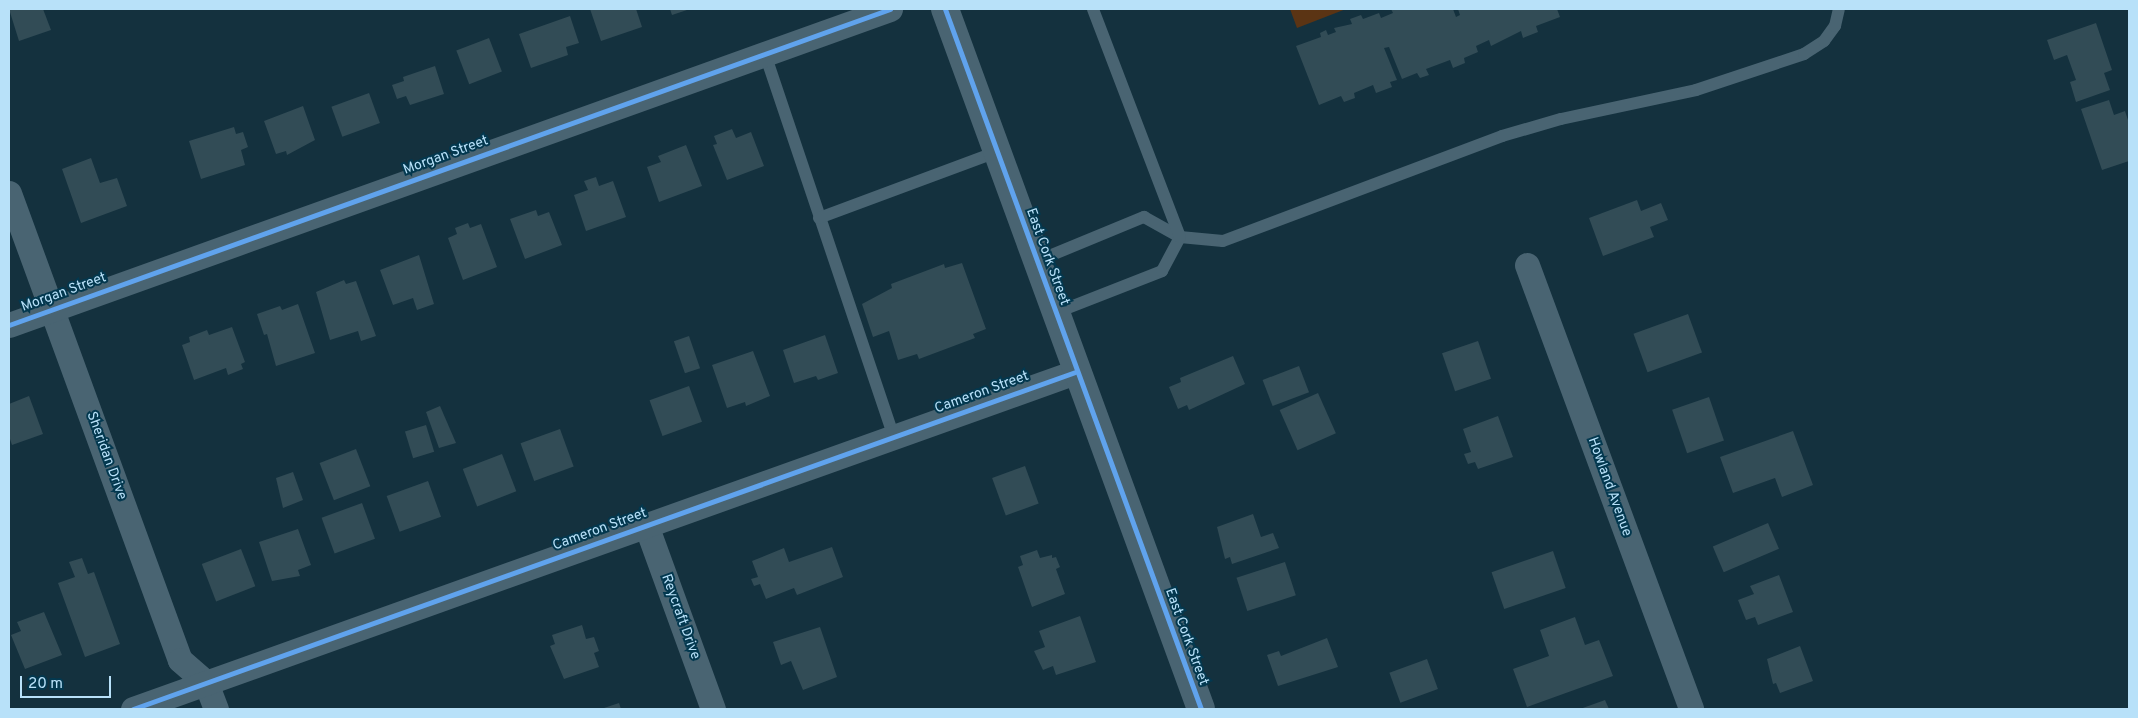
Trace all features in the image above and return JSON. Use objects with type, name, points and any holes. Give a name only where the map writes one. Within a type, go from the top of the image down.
[{"type":"street","name":"Morgan Street","points":[[9,325],[890,9]]},
{"type":"street","name":"East Cork Street","points":[[945,9],[1037,261],[1075,372],[1201,709]]},
{"type":"street","name":"Sheridan Drive","points":[[9,193],[180,660],[206,683],[216,709]]},
{"type":"street","name":"Howland Avenue","points":[[1526,265],[1691,709]]},
{"type":"street","name":"Cameron Street","points":[[133,709],[1075,372]]},
{"type":"street","name":"Reycraft Drive","points":[[646,525],[713,709]]},
{"type":"lane","points":[[1055,312],[1162,271],[1180,237],[1093,9]]},
{"type":"lane","points":[[1037,261],[1144,217],[1180,237],[1223,241],[1502,136],[1560,119],[1696,90],[1804,54],[1824,41],[1835,26],[1839,9]]},
{"type":"lane","points":[[765,54],[894,437]]},
{"type":"lane","points":[[819,218],[996,152]]},
{"type":"shaded area","points":[[1290,9],[1346,9],[1297,28]]},
{"type":"building","points":[[9,9],[43,9],[51,30],[19,41]]},
{"type":"building","points":[[590,9],[636,9],[642,27],[601,41]]},
{"type":"building","points":[[670,9],[690,9],[672,15]]},
{"type":"building","points":[[1391,9],[1453,9],[1456,17],[1460,15],[1458,9],[1557,9],[1560,17],[1536,26],[1538,32],[1523,38],[1521,31],[1491,46],[1489,40],[1476,46],[1478,52],[1464,58],[1465,63],[1453,68],[1450,60],[1426,69],[1429,75],[1420,78],[1417,73],[1402,79],[1389,47],[1384,48],[1397,80],[1390,82],[1392,87],[1376,93],[1373,85],[1354,93],[1355,98],[1344,102],[1341,96],[1319,105],[1296,46],[1321,37],[1320,33],[1326,30],[1328,35],[1336,32],[1334,28],[1352,24],[1350,19],[1361,15],[1363,19],[1379,13],[1381,18],[1393,13]]},
{"type":"building","points":[[570,16],[579,43],[566,47],[568,55],[531,68],[519,34]]},
{"type":"building","points":[[2096,23],[2112,70],[2104,73],[2110,90],[2076,102],[2070,82],[2076,80],[2067,55],[2054,60],[2047,40]]},
{"type":"building","points":[[489,38],[502,72],[469,84],[456,51]]},
{"type":"building","points":[[435,66],[444,94],[410,105],[406,96],[397,99],[392,85],[404,81],[403,77]]},
{"type":"building","points":[[369,93],[380,123],[342,137],[331,107]]},
{"type":"building","points":[[2109,100],[2114,115],[2125,111],[2129,123],[2129,161],[2102,170],[2081,109]]},
{"type":"building","points":[[303,106],[315,140],[287,155],[286,151],[276,154],[264,121]]},
{"type":"building","points":[[234,127],[236,134],[243,132],[248,147],[241,150],[245,165],[201,179],[189,141]]},
{"type":"building","points":[[732,129],[736,138],[751,132],[764,166],[727,180],[713,145],[717,144],[714,136]]},
{"type":"building","points":[[686,145],[702,186],[659,202],[647,167],[661,162],[658,156]]},
{"type":"building","points":[[91,158],[100,183],[117,178],[127,206],[81,223],[62,169]]},
{"type":"building","points":[[596,177],[599,186],[613,181],[626,217],[586,231],[574,195],[588,190],[584,181]]},
{"type":"building","points":[[1637,200],[1641,211],[1661,203],[1668,220],[1650,227],[1654,237],[1603,256],[1589,218]]},
{"type":"building","points":[[536,210],[538,216],[549,212],[562,245],[525,259],[510,219]]},
{"type":"building","points":[[468,223],[470,228],[481,224],[497,267],[463,280],[448,238],[457,234],[455,228]]},
{"type":"building","points":[[419,255],[434,304],[417,310],[413,298],[393,305],[380,270]]},
{"type":"building","points":[[962,263],[986,329],[973,334],[975,338],[919,359],[917,354],[898,360],[889,331],[873,337],[862,304],[892,288],[891,284],[944,264],[945,268]]},
{"type":"building","points":[[344,280],[346,284],[356,281],[376,336],[361,341],[358,331],[330,340],[316,292]]},
{"type":"building","points":[[298,304],[315,353],[276,366],[267,334],[264,335],[257,314],[280,306],[282,310]]},
{"type":"building","points":[[1688,314],[1702,353],[1648,372],[1633,334]]},
{"type":"building","points":[[232,327],[245,362],[241,364],[243,369],[228,375],[226,368],[194,380],[182,345],[190,342],[189,337],[207,330],[209,335]]},
{"type":"building","points":[[825,335],[838,373],[818,380],[816,376],[794,383],[783,350]]},
{"type":"building","points":[[689,336],[700,368],[685,373],[674,341]]},
{"type":"building","points":[[1478,341],[1491,379],[1455,391],[1442,353]]},
{"type":"building","points":[[753,351],[770,396],[746,406],[745,402],[727,408],[712,365]]},
{"type":"building","points":[[1233,356],[1245,384],[1189,410],[1187,405],[1178,409],[1169,387],[1181,382],[1180,378]]},
{"type":"building","points":[[1299,366],[1309,392],[1273,406],[1263,380]]},
{"type":"building","points":[[689,386],[702,422],[663,436],[650,400]]},
{"type":"building","points":[[1318,393],[1336,433],[1298,450],[1280,410]]},
{"type":"building","points":[[29,396],[43,434],[12,445],[9,436],[9,404]]},
{"type":"building","points":[[1709,397],[1724,440],[1687,453],[1672,410]]},
{"type":"building","points":[[440,406],[456,443],[439,448],[426,412]]},
{"type":"building","points":[[1498,416],[1513,457],[1478,469],[1475,462],[1468,464],[1464,454],[1471,452],[1463,429]]},
{"type":"building","points":[[426,425],[434,452],[413,458],[405,431]]},
{"type":"building","points":[[560,429],[574,467],[534,481],[521,443]]},
{"type":"building","points":[[1793,431],[1813,485],[1782,497],[1775,478],[1733,493],[1720,457]]},
{"type":"building","points":[[356,449],[370,486],[334,500],[320,463]]},
{"type":"building","points":[[502,454],[516,491],[477,506],[463,469]]},
{"type":"building","points":[[1025,466],[1039,504],[1006,516],[992,478]]},
{"type":"building","points":[[293,472],[303,500],[283,508],[276,478]]},
{"type":"building","points":[[428,481],[441,517],[400,532],[387,496]]},
{"type":"building","points":[[362,503],[375,539],[335,553],[322,518]]},
{"type":"building","points":[[1253,514],[1261,537],[1273,533],[1279,548],[1232,564],[1230,557],[1225,559],[1217,527]]},
{"type":"building","points":[[1768,523],[1779,549],[1724,572],[1713,546]]},
{"type":"building","points":[[298,529],[311,565],[298,570],[300,576],[272,581],[259,542]]},
{"type":"building","points":[[832,547],[843,577],[797,595],[794,588],[766,599],[760,584],[754,586],[751,579],[758,577],[752,561],[784,548],[789,562]]},
{"type":"building","points":[[241,549],[255,586],[216,601],[202,564]]},
{"type":"building","points":[[1037,550],[1040,558],[1052,555],[1052,558],[1056,557],[1060,567],[1056,569],[1065,594],[1032,607],[1018,567],[1023,565],[1020,556]]},
{"type":"building","points":[[1553,551],[1566,588],[1504,609],[1492,572]]},
{"type":"building","points":[[82,558],[88,574],[94,572],[120,644],[85,657],[58,583],[75,577],[69,562]]},
{"type":"building","points":[[1285,562],[1296,595],[1247,611],[1236,578]]},
{"type":"building","points":[[1779,575],[1793,612],[1758,625],[1755,617],[1746,620],[1738,600],[1754,594],[1750,586]]},
{"type":"building","points":[[44,612],[62,655],[25,669],[11,635],[21,631],[17,622]]},
{"type":"building","points":[[1080,616],[1096,662],[1056,675],[1053,666],[1043,670],[1034,651],[1045,647],[1039,631]]},
{"type":"building","points":[[1575,617],[1585,645],[1599,640],[1613,676],[1527,707],[1513,669],[1549,656],[1540,630]]},
{"type":"building","points":[[582,625],[586,639],[594,637],[599,651],[594,653],[599,667],[564,679],[550,646],[555,644],[552,635]]},
{"type":"building","points":[[820,627],[837,677],[803,690],[791,661],[781,665],[773,642]]},
{"type":"building","points":[[1327,638],[1338,667],[1278,686],[1267,655],[1279,651],[1281,656]]},
{"type":"building","points":[[1800,646],[1813,681],[1780,693],[1776,683],[1773,684],[1767,659]]},
{"type":"building","points":[[1427,659],[1438,689],[1400,703],[1389,673]]},
{"type":"building","points":[[1605,700],[1609,709],[1580,709]]},
{"type":"building","points":[[619,703],[621,709],[601,709]]},
{"type":"cycle path","points":[[9,325],[890,9]]},
{"type":"cycle path","points":[[945,9],[1201,709]]},
{"type":"cycle path","points":[[133,709],[1075,372]]}]
